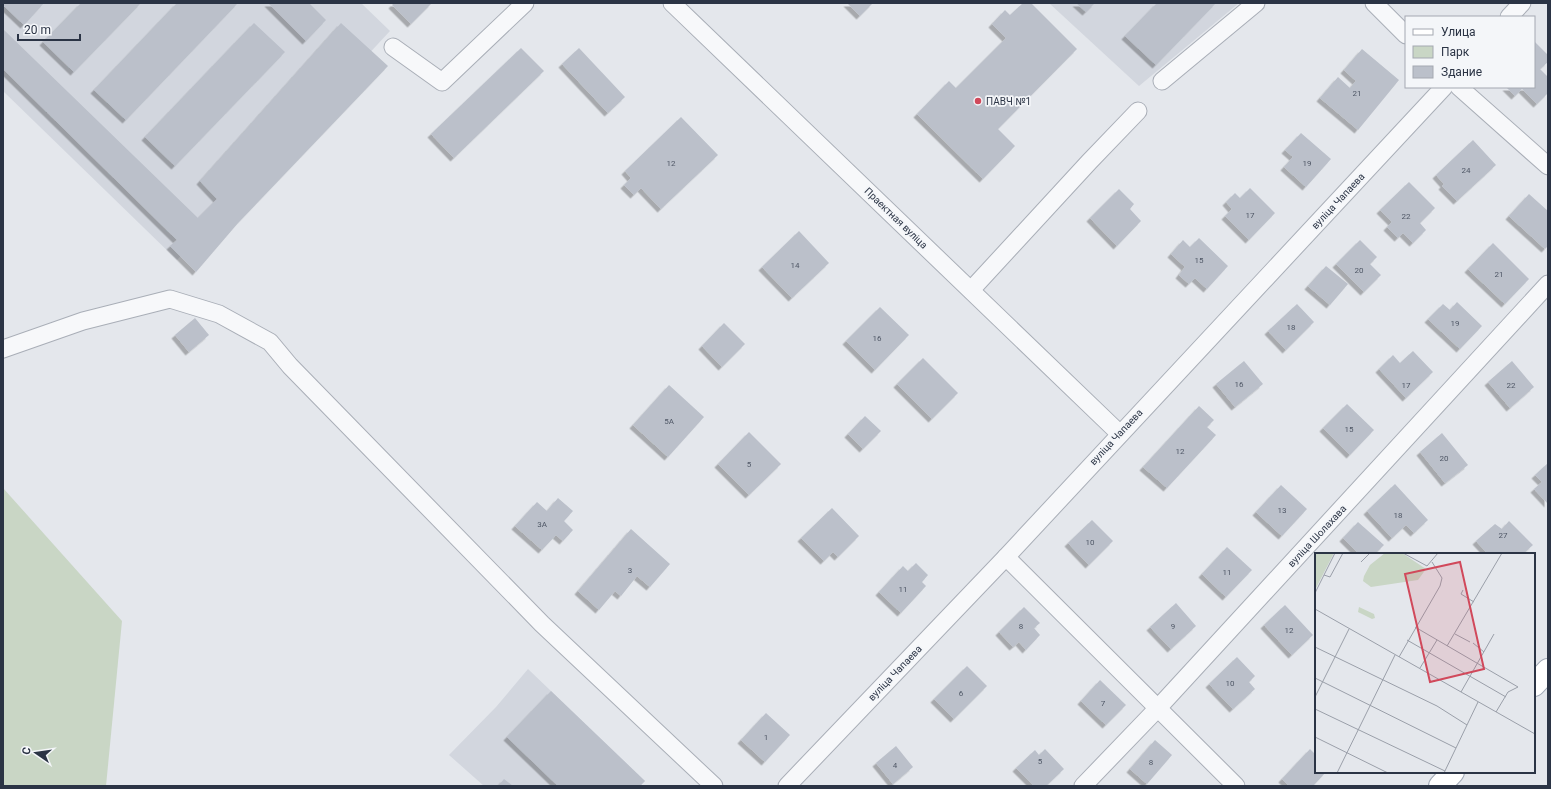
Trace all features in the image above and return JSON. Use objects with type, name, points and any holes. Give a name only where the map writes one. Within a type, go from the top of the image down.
[{"type":"main road","points":[[1535,684],[1548,670]]},
{"type":"main road","points":[[1440,786],[1452,773]]},
{"type":"street","points":[[393,47],[442,82],[525,3]]},
{"type":"street","name":"Праектная вуліца","points":[[672,3],[1120,434]]},
{"type":"street","points":[[1162,81],[1256,3]]},
{"type":"street","points":[[1374,3],[1405,34]]},
{"type":"street","points":[[1510,16],[1522,3]]},
{"type":"street","name":"вуліца Чапаева","points":[[787,786],[1006,557],[1443,88]]},
{"type":"street","points":[[1460,88],[1548,166]]},
{"type":"street","points":[[971,290],[1138,111]]},
{"type":"street","name":"вуліца Шолахава","points":[[1083,786],[1158,708],[1548,284]]},
{"type":"street","points":[[3,349],[83,321],[170,299],[219,314],[270,342],[290,366],[542,624],[714,786]]},
{"type":"street","points":[[1006,557],[1236,786]]},
{"type":"shaded area","points":[[3,3],[361,3],[390,31],[177,260],[3,91]]},
{"type":"shaded area","points":[[1049,3],[1239,3],[1139,86]]},
{"type":"shaded area","points":[[528,669],[645,781],[640,786],[484,786],[449,755],[496,707]]},
{"type":"green space","points":[[3,488],[122,621],[106,786],[3,786]]},
{"type":"building","points":[[3,3],[44,3],[24,25],[3,5]]},
{"type":"building","points":[[81,3],[141,3],[74,72],[43,42]]},
{"type":"building","points":[[177,3],[238,3],[126,120],[94,90]]},
{"type":"building","points":[[268,3],[309,3],[326,20],[306,41]]},
{"type":"building","points":[[394,3],[432,3],[411,24],[392,5]]},
{"type":"building","points":[[847,3],[873,3],[860,16]]},
{"type":"building","name":"ПАВЧ №1","points":[[1023,3],[1031,3],[1077,49],[998,129],[1015,146],[983,179],[917,114],[949,81],[956,88],[1006,38],[992,24],[1005,10],[1010,15]]},
{"type":"building","points":[[1076,3],[1095,3],[1086,12]]},
{"type":"building","points":[[1157,3],[1216,3],[1156,65],[1125,36]]},
{"type":"building","points":[[254,23],[285,52],[175,166],[145,137]]},
{"type":"building","points":[[341,23],[388,66],[238,223],[196,272],[170,246],[177,240],[3,69],[3,29],[198,218],[217,199],[200,181]]},
{"type":"building","points":[[1535,42],[1548,55],[1548,62],[1540,69],[1548,77],[1548,93],[1537,104],[1522,89],[1515,96],[1507,88],[1535,88]]},
{"type":"building","points":[[521,48],[544,71],[454,158],[431,134]]},
{"type":"building","points":[[579,48],[625,97],[608,113],[562,64]]},
{"type":"building","points":[[1362,49],[1399,80],[1358,130],[1320,98],[1338,77],[1350,88],[1356,81],[1344,70]]},
{"type":"building","points":[[681,117],[718,155],[661,209],[641,188],[634,195],[624,185],[631,178],[625,171]]},
{"type":"building","points":[[1301,133],[1331,159],[1306,187],[1284,167],[1293,157],[1285,150]]},
{"type":"building","points":[[1473,140],[1496,165],[1457,201],[1442,186],[1444,184],[1436,175]]},
{"type":"building","points":[[1409,182],[1435,208],[1420,223],[1426,230],[1413,243],[1403,233],[1398,238],[1387,227],[1392,222],[1380,210]]},
{"type":"building","points":[[1250,188],[1275,213],[1249,240],[1225,216],[1232,209],[1226,202],[1235,193],[1240,198]]},
{"type":"building","points":[[1119,189],[1134,204],[1130,209],[1141,221],[1117,246],[1090,218]]},
{"type":"building","points":[[1529,194],[1548,211],[1548,246],[1545,249],[1509,216]]},
{"type":"building","points":[[799,231],[829,263],[792,298],[762,267]]},
{"type":"building","points":[[1199,238],[1228,266],[1207,289],[1195,278],[1189,284],[1179,275],[1185,267],[1171,254],[1183,240],[1190,247]]},
{"type":"building","points":[[1360,240],[1377,257],[1370,264],[1381,275],[1364,292],[1336,264]]},
{"type":"building","points":[[1493,243],[1529,279],[1505,304],[1468,269]]},
{"type":"building","points":[[1326,266],[1348,284],[1330,305],[1308,286]]},
{"type":"building","points":[[1457,302],[1482,326],[1460,349],[1428,319],[1443,304],[1450,310]]},
{"type":"building","points":[[1297,304],[1314,322],[1286,350],[1268,331]]},
{"type":"building","points":[[880,307],[909,335],[875,370],[846,341]]},
{"type":"building","points":[[195,318],[209,335],[189,352],[175,335]]},
{"type":"building","points":[[724,323],[745,344],[722,367],[702,346]]},
{"type":"building","points":[[1413,351],[1433,372],[1406,398],[1379,369],[1393,355],[1400,363]]},
{"type":"building","points":[[923,358],[958,393],[932,419],[897,384]]},
{"type":"building","points":[[1244,361],[1263,384],[1235,407],[1216,384]]},
{"type":"building","points":[[1512,361],[1534,387],[1510,408],[1488,382]]},
{"type":"building","points":[[669,385],[704,417],[668,457],[633,425]]},
{"type":"building","points":[[1347,404],[1374,430],[1350,455],[1323,428]]},
{"type":"building","points":[[1199,406],[1214,420],[1207,427],[1216,435],[1167,488],[1143,467]]},
{"type":"building","points":[[865,416],[881,431],[863,449],[848,434]]},
{"type":"building","points":[[749,432],[781,464],[749,495],[718,464]]},
{"type":"building","points":[[1442,433],[1468,465],[1445,483],[1420,452]]},
{"type":"building","points":[[1548,463],[1548,504],[1534,489],[1542,482],[1535,475]]},
{"type":"building","points":[[1395,484],[1428,520],[1414,533],[1406,525],[1392,538],[1367,511]]},
{"type":"building","points":[[1281,485],[1307,509],[1282,536],[1256,512]]},
{"type":"building","points":[[558,498],[573,511],[564,521],[573,530],[563,541],[556,535],[542,550],[515,526],[537,502],[547,511]]},
{"type":"building","points":[[832,508],[859,536],[838,557],[833,552],[824,561],[801,538]]},
{"type":"building","points":[[1092,520],[1113,541],[1089,565],[1068,543]]},
{"type":"building","points":[[1509,521],[1533,545],[1524,553],[1487,553],[1476,541],[1495,524],[1502,529]]},
{"type":"building","points":[[1358,522],[1384,545],[1376,553],[1358,553],[1343,538]]},
{"type":"building","points":[[631,529],[670,564],[650,587],[637,576],[621,596],[615,591],[599,610],[578,591]]},
{"type":"building","points":[[1227,547],[1252,570],[1226,597],[1202,574]]},
{"type":"building","points":[[916,563],[928,575],[922,582],[926,586],[901,613],[879,592],[903,566],[908,571]]},
{"type":"building","points":[[1176,603],[1196,626],[1171,649],[1150,627]]},
{"type":"building","points":[[1285,605],[1313,635],[1292,655],[1264,625]]},
{"type":"building","points":[[1024,607],[1040,623],[1034,628],[1040,635],[1026,650],[1019,642],[1013,647],[999,632]]},
{"type":"building","points":[[1237,657],[1255,676],[1249,682],[1255,689],[1233,709],[1209,684]]},
{"type":"building","points":[[967,666],[987,686],[954,719],[934,699]]},
{"type":"building","points":[[1100,680],[1126,705],[1106,725],[1081,701]]},
{"type":"building","points":[[551,691],[645,781],[640,786],[558,786],[507,737]]},
{"type":"building","points":[[766,713],[790,735],[765,762],[741,740]]},
{"type":"building","points":[[1155,740],[1172,755],[1147,784],[1130,769]]},
{"type":"building","points":[[896,746],[913,767],[893,784],[876,763]]},
{"type":"building","points":[[1045,749],[1064,769],[1046,786],[1034,786],[1016,768],[1035,750],[1039,755]]},
{"type":"building","points":[[1310,749],[1315,754],[1315,773],[1325,773],[1313,786],[1289,786],[1282,779]]},
{"type":"building","points":[[504,779],[513,786],[498,786]]},
{"type":"place","name":"ПАВЧ №1","points":[[978,101]]}]
